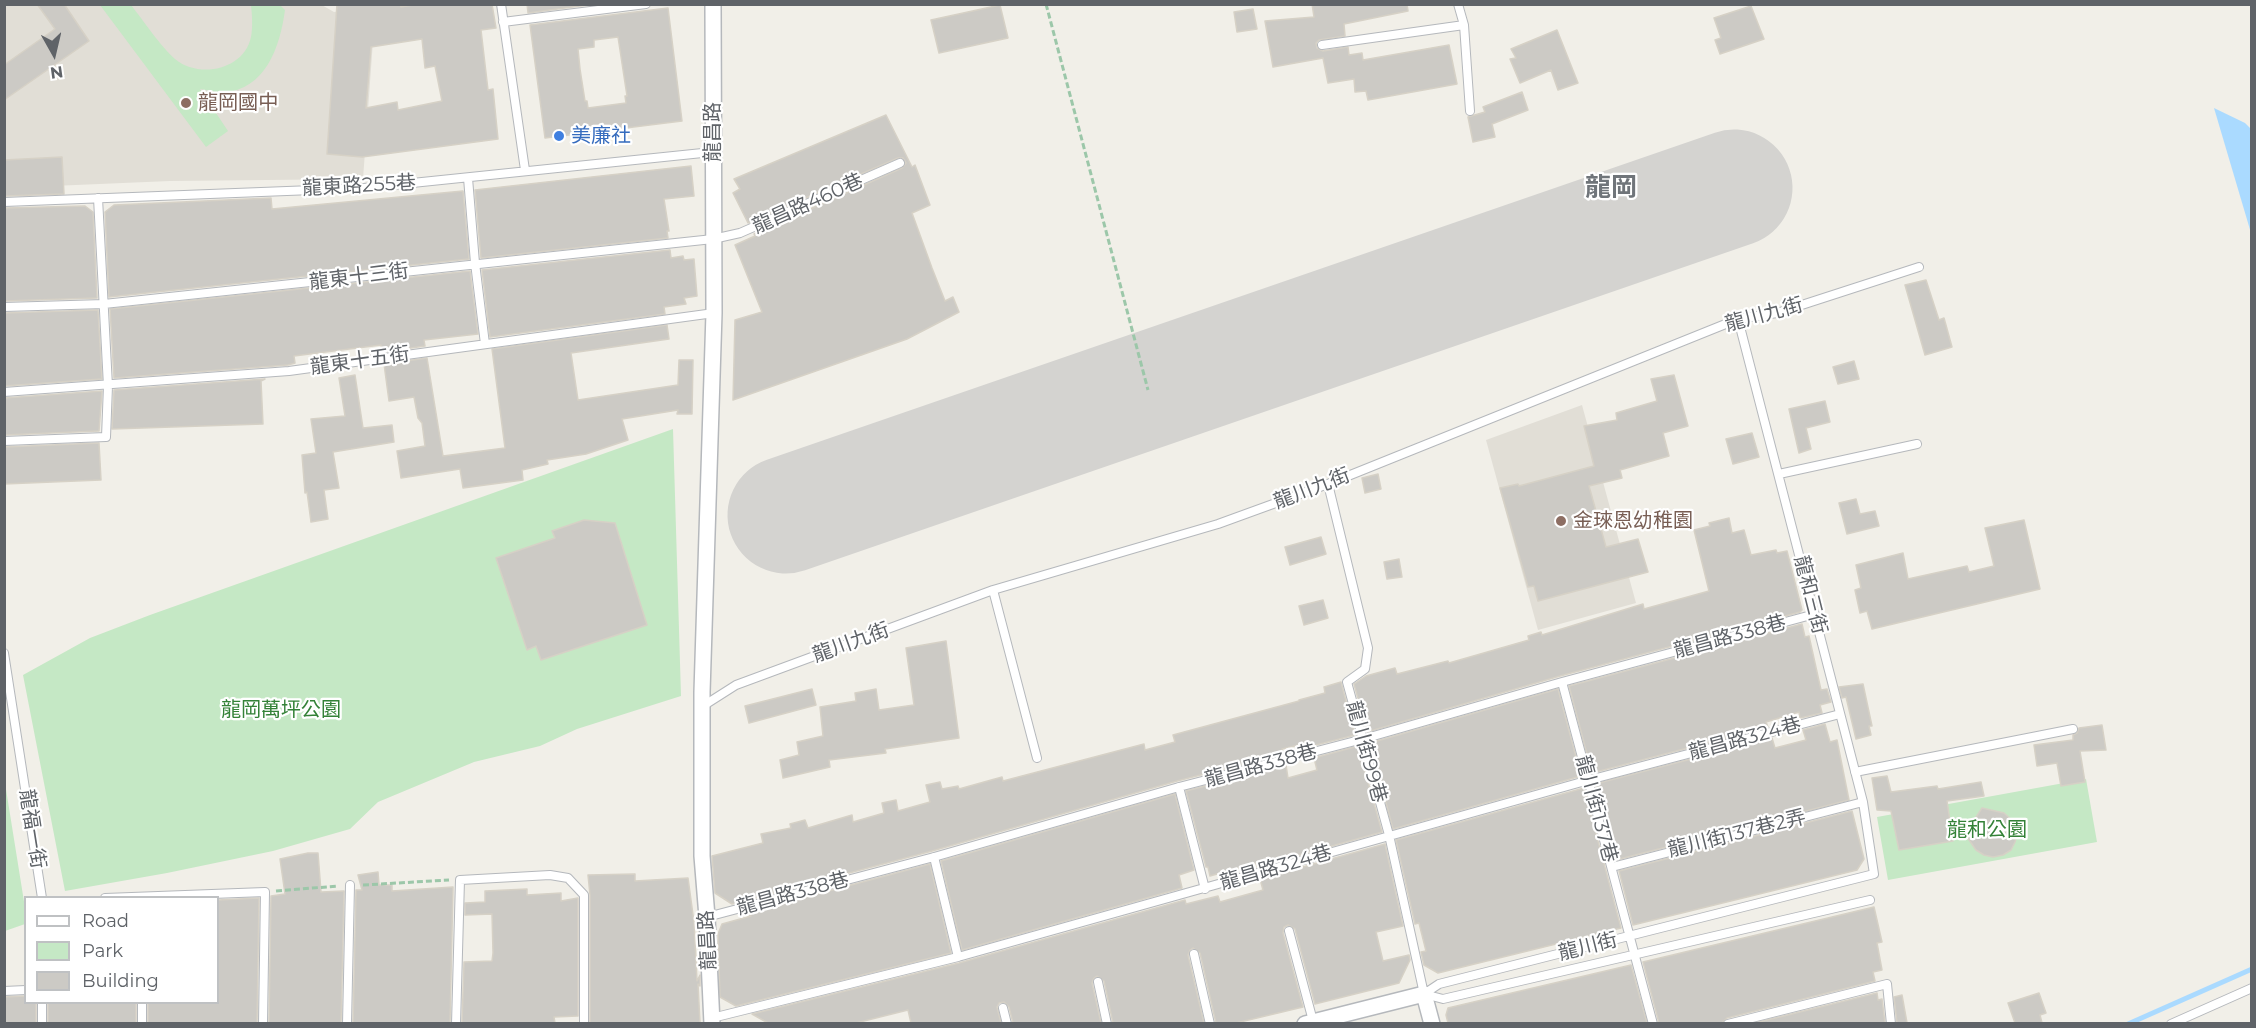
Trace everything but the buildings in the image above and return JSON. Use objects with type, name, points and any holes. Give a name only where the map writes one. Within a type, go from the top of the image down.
[{"type":"street","name":"龍昌路","points":[[712,1021],[702,856],[703,706],[715,260],[712,152],[713,4]]},
{"type":"street","name":"龍川街","points":[[1309,1022],[1424,994]]},
{"type":"street","points":[[1424,994],[1432,1023]]},
{"type":"lane","points":[[501,4],[525,170]]},
{"type":"lane","points":[[503,22],[646,4]]},
{"type":"lane","points":[[1458,4],[1464,25],[1470,111]]},
{"type":"lane","points":[[1322,45],[1464,25]]},
{"type":"lane","name":"龍東路255巷","points":[[4,202],[364,188],[712,152]]},
{"type":"lane","name":"龍昌路460巷","points":[[713,239],[740,233],[900,163]]},
{"type":"lane","points":[[468,178],[485,344]]},
{"type":"lane","points":[[4,441],[106,437],[108,386],[98,198]]},
{"type":"lane","name":"龍東十三街","points":[[4,307],[104,304],[713,239]]},
{"type":"lane","name":"龍川九街","points":[[703,706],[736,685],[993,590],[1218,524],[1328,484],[1738,319],[1777,313],[1919,267]]},
{"type":"lane","name":"龍東十五街","points":[[4,392],[289,371],[714,313]]},
{"type":"lane","name":"龍和三街","points":[[1738,319],[1863,802],[1874,874]]},
{"type":"lane","points":[[1779,474],[1917,444]]},
{"type":"lane","name":"龍川街99巷","points":[[1328,484],[1368,648],[1365,669],[1347,682],[1389,835],[1424,994]]},
{"type":"lane","points":[[993,590],[1037,758]]},
{"type":"lane","name":"龍昌路338巷","points":[[707,917],[934,857],[1179,787],[1363,739],[1562,682],[1815,614]]},
{"type":"lane","name":"龍福一街","points":[[4,653],[42,896]]},
{"type":"lane","name":"龍川街137巷","points":[[1562,682],[1653,1023]]},
{"type":"lane","name":"龍昌路324巷","points":[[712,1021],[958,957],[1205,889],[1389,835],[1840,714]]},
{"type":"lane","points":[[1855,772],[2073,729]]},
{"type":"lane","points":[[1179,787],[1205,889]]},
{"type":"lane","name":"龍川街137巷2弄","points":[[1612,867],[1863,802]]},
{"type":"lane","points":[[934,857],[958,957]]},
{"type":"lane","name":"龍川街","points":[[1424,994],[1439,984],[1874,874]]},
{"type":"lane","points":[[456,1023],[460,880],[550,875],[567,878],[584,895],[584,1023]]},
{"type":"lane","points":[[347,1023],[350,885]]},
{"type":"lane","points":[[159,896],[265,892],[263,1023]]},
{"type":"lane","points":[[1424,994],[1443,999],[1870,900]]},
{"type":"lane","points":[[1289,931],[1309,1022]]},
{"type":"lane","points":[[1194,954],[1210,1023]]},
{"type":"lane","points":[[1098,982],[1107,1023]]},
{"type":"lane","points":[[1728,1023],[1887,984],[1890,1023]]},
{"type":"lane","points":[[2171,1023],[2252,988]]},
{"type":"lane","points":[[4,991],[24,990]]},
{"type":"lane","points":[[42,1004],[42,1023]]},
{"type":"lane","points":[[142,1004],[142,1023]]},
{"type":"lane","points":[[1003,1008],[1007,1023]]},
{"type":"path","points":[[1046,4],[1148,390]]},
{"type":"shaded area","name":"龍岡國中","points":[[320,4],[334,12],[371,6],[374,27],[363,179],[170,181],[5,188],[4,5]]},
{"type":"shaded area","name":"金琜恩幼稚園","points":[[1582,405],[1636,603],[1538,630],[1486,440]]},
{"type":"green space","points":[[100,5],[131,5],[158,41],[175,59],[196,69],[208,70],[230,64],[247,48],[252,33],[251,5],[280,5],[285,10],[275,51],[260,75],[250,84],[238,90],[217,93],[200,89],[228,131],[206,147]]},
{"type":"green space","name":"龍岡萬坪公園","points":[[673,429],[681,696],[577,729],[540,746],[474,762],[378,802],[350,829],[273,851],[65,891],[23,675],[90,638],[150,615]]},
{"type":"green space","name":"龍和公園","points":[[2086,779],[2097,842],[1888,880],[1877,817]]},
{"type":"green space","points":[[5,783],[24,902],[24,924],[5,931]]},
{"type":"water","points":[[2214,108],[2245,123],[2251,129],[2251,233]]},
{"type":"waterway","points":[[2128,1024],[2252,969]]},
{"type":"runway","points":[[786,515],[1734,188]]},
{"type":"place","name":"龍岡國中","points":[[186,103]]},
{"type":"place","name":"美廉社","points":[[559,136]]},
{"type":"place","name":"金琜恩幼稚園","points":[[1561,521]]},
{"type":"district","name":"龍岡","points":[[1611,188]]}]
